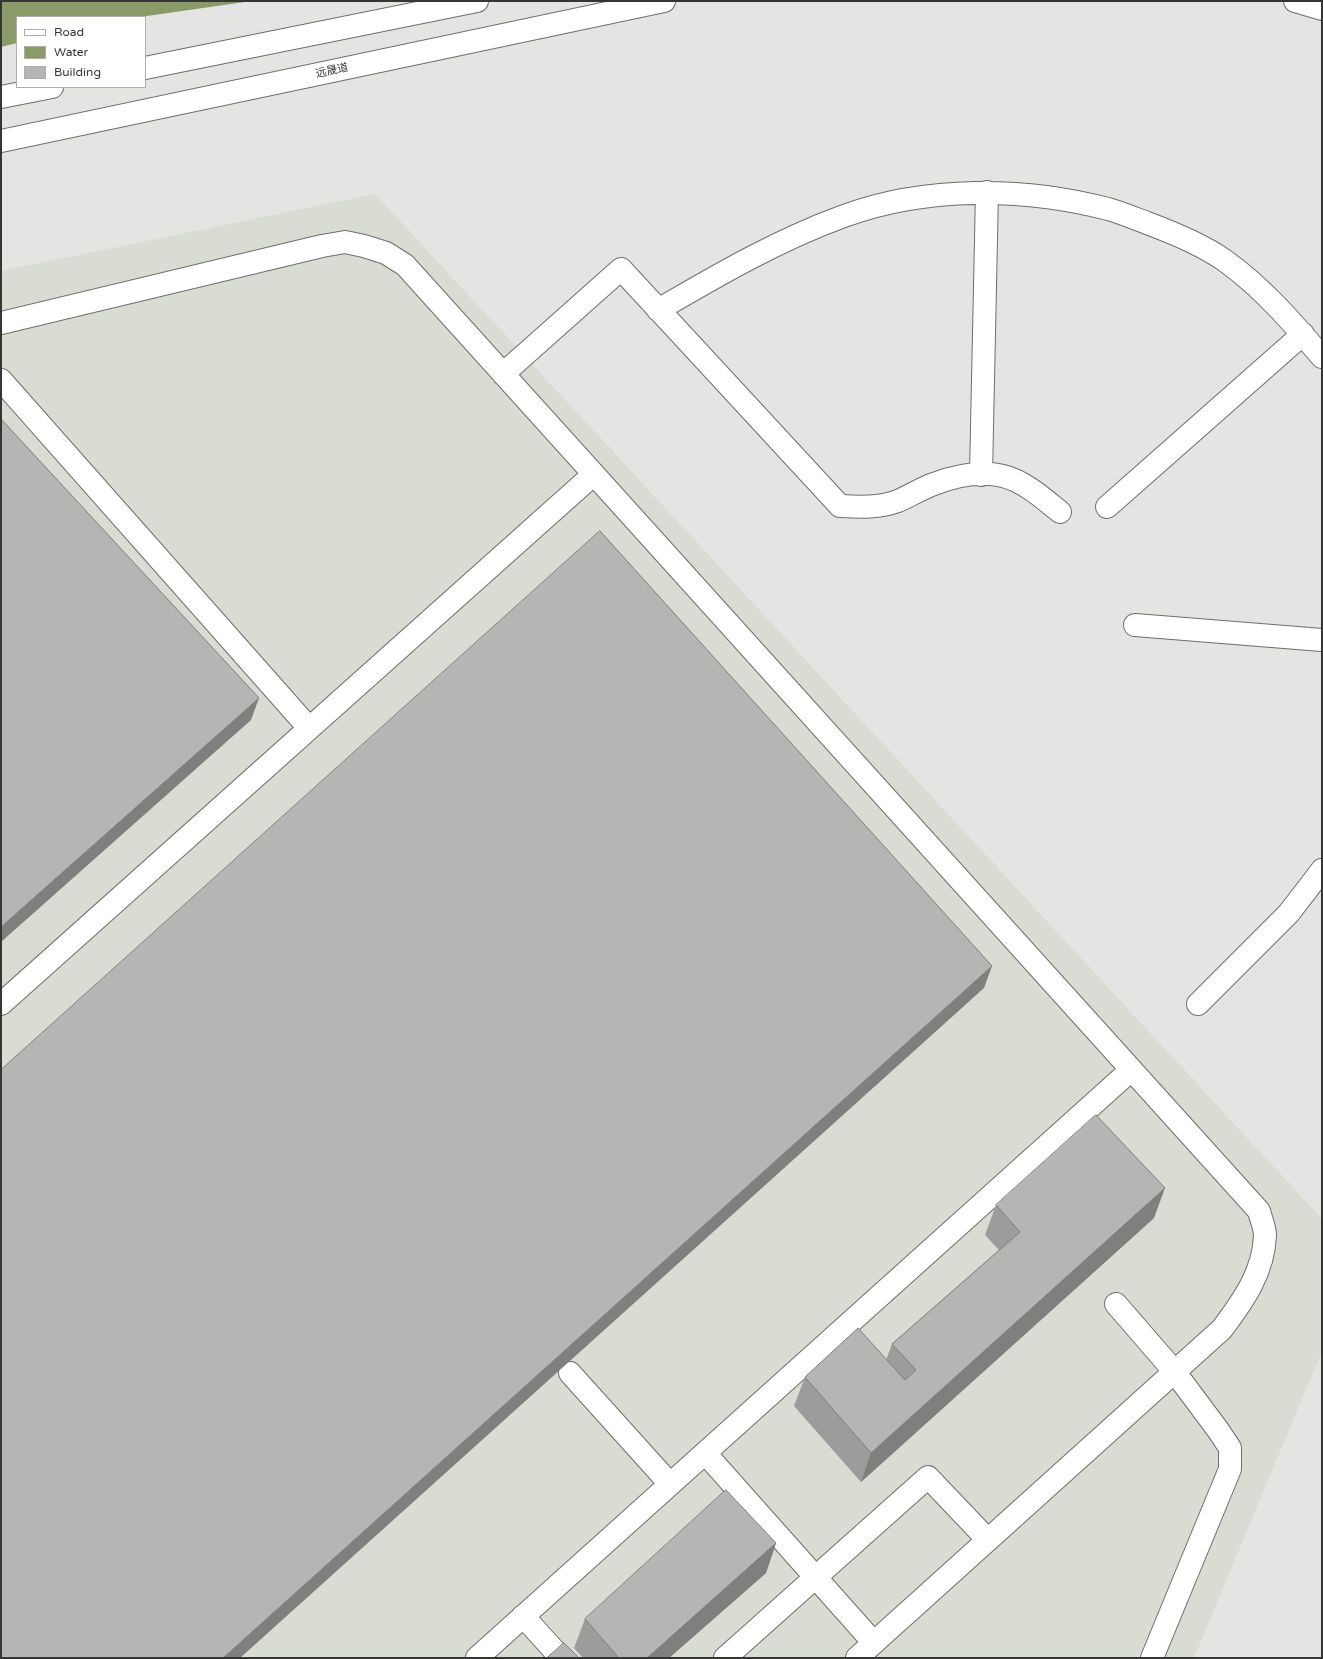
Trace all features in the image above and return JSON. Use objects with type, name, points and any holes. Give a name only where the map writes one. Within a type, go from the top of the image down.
[{"type":"street","points":[[146,68],[477,1]]},
{"type":"street","name":"远晟道","points":[[1,140],[664,1]]},
{"type":"street","points":[[1295,1],[1322,10]]},
{"type":"street","points":[[1,97],[47,88]]},
{"type":"street","points":[[658,310],[766,249],[845,216],[883,205],[944,194],[987,192],[1063,200],[1109,209],[1192,241],[1223,260],[1251,281],[1278,307],[1322,357]]},
{"type":"street","points":[[981,475],[987,192]]},
{"type":"street","points":[[1,323],[322,246],[345,242],[386,253],[404,265],[1259,1211],[1265,1234],[1263,1256],[1255,1278],[1242,1302],[1222,1329],[857,1658]]},
{"type":"street","points":[[503,374],[621,269],[840,506],[868,508],[897,501],[933,484],[956,477],[981,475],[1004,476],[1011,479],[1044,498],[1060,512]]},
{"type":"street","points":[[1107,507],[1302,334]]},
{"type":"street","points":[[1,380],[309,728]]},
{"type":"street","points":[[1,1004],[594,474]]},
{"type":"street","points":[[1135,625],[1322,640]]},
{"type":"street","points":[[1198,1004],[1289,913],[1322,870]]},
{"type":"street","points":[[476,1658],[1131,1070]]},
{"type":"street","points":[[1116,1304],[1174,1371],[1230,1448],[1230,1469],[1152,1658]]},
{"type":"street","points":[[570,1373],[670,1484]]},
{"type":"street","points":[[705,1453],[874,1643]]},
{"type":"street","points":[[725,1658],[928,1477],[988,1540]]},
{"type":"street","points":[[523,1616],[561,1658]]},
{"type":"shaded area","points":[[375,194],[1322,1219],[1322,1351],[1194,1658],[1,1658],[1,271]]},
{"type":"water","points":[[1,1],[252,1],[146,16],[16,16],[16,43],[1,47]]},
{"type":"building","points":[[1,419],[259,698],[1,927]]},
{"type":"building","points":[[600,531],[992,966],[223,1658],[1,1658],[1,1070]]},
{"type":"building","points":[[1096,1115],[1165,1188],[871,1453],[805,1377],[858,1328],[905,1380],[916,1370],[892,1344],[1020,1232],[996,1205]]},
{"type":"building","points":[[726,1490],[776,1543],[647,1658],[619,1658],[585,1619]]},
{"type":"building","points":[[564,1643],[579,1658],[547,1658]]}]
